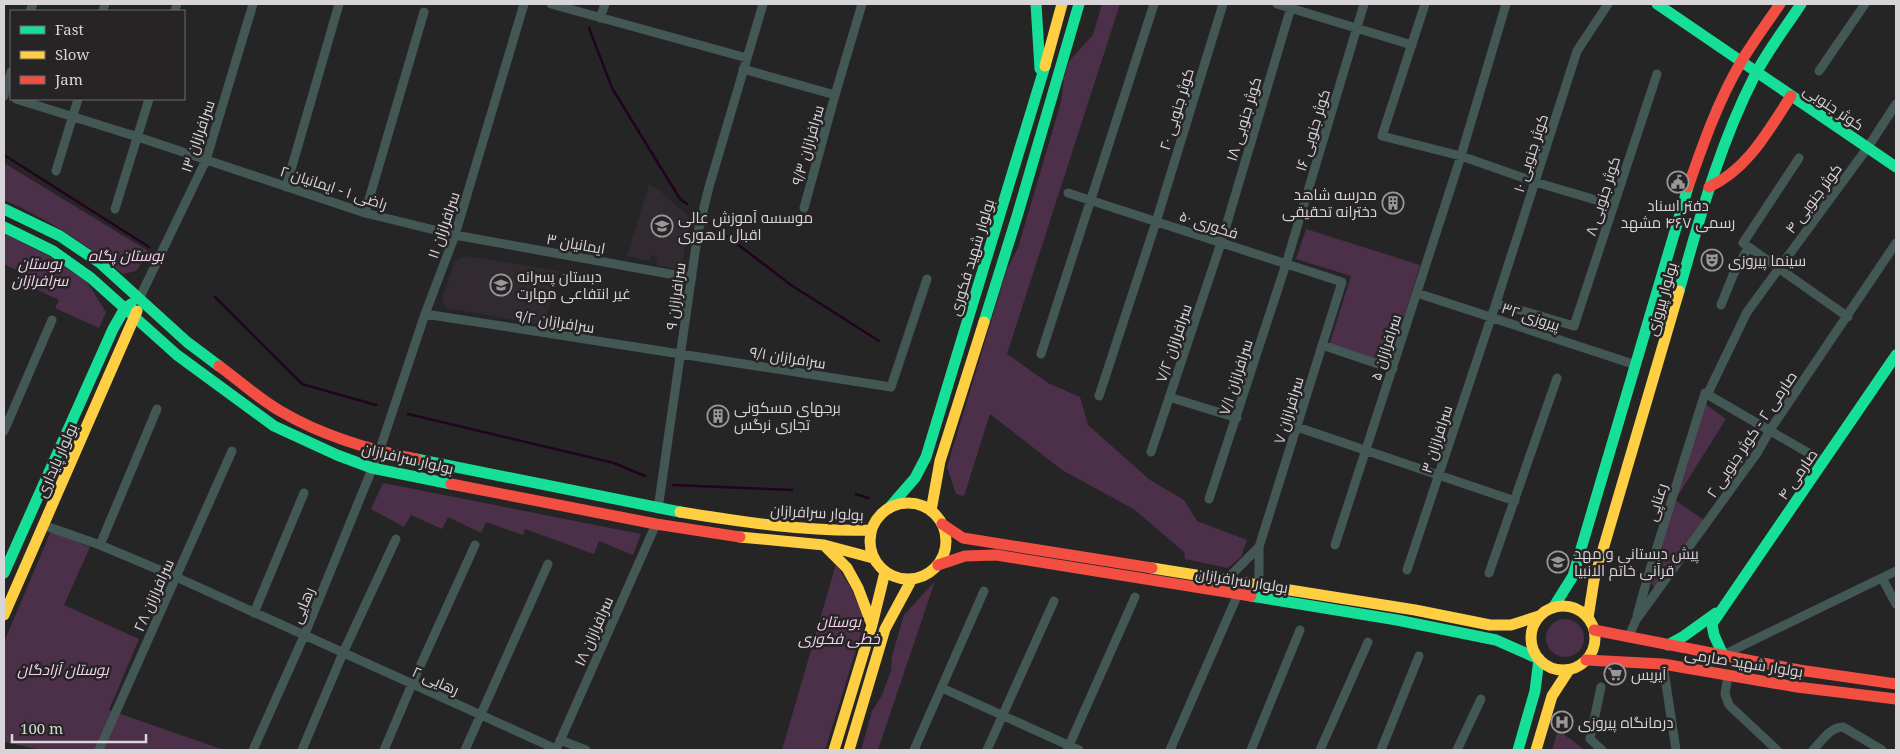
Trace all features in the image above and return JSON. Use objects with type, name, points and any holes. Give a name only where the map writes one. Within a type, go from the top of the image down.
[{"type":"main road","points":[[1036,4],[1040,82]]},
{"type":"main road","name":"بولوار شهید فکوری","points":[[888,509],[915,478],[926,457],[1062,4]]},
{"type":"main road","name":"بولوار شهید فکوری","points":[[931,511],[940,461],[1018,213],[1079,4]]},
{"type":"main road","points":[[1657,4],[1742,62]]},
{"type":"main road","name":"بولوار پیروزی","points":[[1553,608],[1573,576],[1690,181],[1709,127],[1742,62],[1780,4]]},
{"type":"main road","name":"بولوار پیروزی","points":[[1588,618],[1594,580],[1709,187],[1726,135],[1756,73],[1801,4]]},
{"type":"main road","name":"کوثر جنوبی","points":[[1742,62],[1896,167]]},
{"type":"main road","points":[[1709,187],[1722,182],[1741,165],[1756,147],[1791,96]]},
{"type":"main road","name":"بولوار سرافرازان","points":[[4,209],[60,236],[100,263],[187,342],[280,412],[345,441],[379,452],[524,480],[658,509],[741,522],[838,531],[871,530]]},
{"type":"main road","name":"بولوار سرافرازان","points":[[4,227],[53,251],[91,278],[177,355],[274,426],[337,455],[372,468],[656,524],[738,537],[824,545],[873,558]]},
{"type":"main road","points":[[125,308],[139,299]]},
{"type":"main road","name":"بولوار پایداری","points":[[4,615],[135,317],[139,299]]},
{"type":"main road","name":"بولوار پایداری","points":[[4,574],[113,329],[125,308]]},
{"type":"main road","name":"صارمی ۴","points":[[1720,610],[1824,462],[1896,355]]},
{"type":"main road","points":[[902,504],[917,504],[931,511],[942,524],[946,537],[944,552],[938,565],[926,575],[912,580],[898,578],[885,572],[873,558],[870,547],[871,530],[877,519],[888,509],[902,504]]},
{"type":"main road","name":"بولوار سرافرازان","points":[[942,524],[963,538],[1415,610],[1478,623],[1502,626],[1519,624],[1539,616]]},
{"type":"main road","points":[[824,545],[847,568],[858,588],[872,625]]},
{"type":"main road","name":"بولوار سرافرازان","points":[[938,565],[965,556],[996,555],[1397,620],[1496,640],[1539,659]]},
{"type":"main road","points":[[834,750],[872,625],[885,572]]},
{"type":"main road","points":[[849,750],[885,629],[912,580]]},
{"type":"main road","points":[[1562,606],[1581,612],[1588,618],[1594,630],[1594,646],[1586,660],[1579,666],[1569,670],[1553,668],[1539,659],[1531,642],[1532,633],[1539,616],[1553,608],[1562,606]]},
{"type":"main road","points":[[1668,645],[1720,610]]},
{"type":"main road","points":[[1720,610],[1712,624],[1714,636],[1723,654]]},
{"type":"main road","name":"بولوار شهید صارمی","points":[[1594,630],[1799,670],[1896,684]]},
{"type":"main road","points":[[1518,750],[1535,691],[1539,659]]},
{"type":"main road","name":"بولوار شهید صارمی","points":[[1586,660],[1663,664],[1797,687],[1896,699]]},
{"type":"main road","points":[[1536,750],[1552,696],[1569,670]]},
{"type":"street","name":"سرافرازان ۱۳","points":[[139,299],[206,160],[253,4]]},
{"type":"street","points":[[286,187],[339,4]]},
{"type":"street","name":"سرافرازان ۱۱","points":[[379,452],[425,314],[455,235],[524,4]]},
{"type":"street","points":[[551,4],[747,58]]},
{"type":"street","points":[[600,18],[604,4]]},
{"type":"street","name":"سرافرازان ۹","points":[[658,509],[698,232],[709,187],[763,4]]},
{"type":"street","points":[[836,95],[862,4]]},
{"type":"street","points":[[1041,354],[1154,4]]},
{"type":"street","name":"کوثر جنوبی ۲۰","points":[[1099,396],[1156,222],[1223,4]]},
{"type":"street","points":[[1277,4],[1291,6],[1412,45]]},
{"type":"street","name":"کوثر جنوبی ۱۶","points":[[1286,264],[1364,4]]},
{"type":"street","points":[[1425,4],[1382,136],[1461,156],[1535,182],[1613,205]]},
{"type":"street","name":"سرافرازان ۵","points":[[1335,545],[1461,156],[1506,4]]},
{"type":"street","name":"کوثر جنوبی ۱۰","points":[[1491,317],[1576,51],[1608,4]]},
{"type":"street","points":[[1819,71],[1865,4]]},
{"type":"street","name":"کوثر جنوبی ۱۸","points":[[1221,243],[1291,6]]},
{"type":"street","points":[[365,213],[424,12]]},
{"type":"street","name":"سرافرازان ۹/۳","points":[[743,69],[836,95],[804,208]]},
{"type":"street","name":"کوثر جنوبی ۸","points":[[1496,303],[1574,326],[1657,74]]},
{"type":"street","points":[[4,95],[10,75]]},
{"type":"street","name":"راضی ۱ - ایمانیان ۲","points":[[19,100],[138,137],[365,213],[455,235]]},
{"type":"street","points":[[56,171],[78,100]]},
{"type":"street","points":[[115,209],[149,100]]},
{"type":"street","name":"کوثر جنوبی ۴","points":[[1706,394],[1746,312],[1868,148],[1896,104]]},
{"type":"street","points":[[1720,305],[1745,246],[1799,158]]},
{"type":"street","name":"فکوری ۵۰","points":[[1068,193],[1342,282]]},
{"type":"street","name":"ایمانیان ۳","points":[[455,235],[692,278]]},
{"type":"street","name":"سرافرازان ۷/۲","points":[[1151,452],[1221,243]]},
{"type":"street","name":"صارمی ۲ - کوثر جنوبی ۲","points":[[1628,638],[1636,620],[1757,453],[1770,430],[1848,317],[1896,243]]},
{"type":"street","points":[[1745,246],[1848,317]]},
{"type":"street","name":"سرافرازان ۷/۱","points":[[1209,499],[1286,264]]},
{"type":"street","name":"سرافرازان ۹/۱","points":[[681,354],[892,387],[927,278]]},
{"type":"street","name":"سرافرازان ۷","points":[[1259,547],[1342,282]]},
{"type":"street","name":"پیروزی ۳۲","points":[[1417,293],[1636,365]]},
{"type":"street","name":"سرافرازان ۹/۲","points":[[425,314],[681,354]]},
{"type":"street","name":"سرافرازان ۳","points":[[1407,570],[1491,317]]},
{"type":"street","points":[[4,431],[52,320]]},
{"type":"street","points":[[1322,345],[1393,369]]},
{"type":"street","points":[[1489,573],[1557,378]]},
{"type":"street","points":[[1706,394],[1824,462]]},
{"type":"street","name":"رعناپی","points":[[1636,620],[1651,566],[1706,394]]},
{"type":"street","points":[[1169,396],[1237,418]]},
{"type":"street","points":[[100,545],[157,409]]},
{"type":"street","points":[[1297,428],[1515,501]]},
{"type":"street","name":"سرافرازان ۲۸","points":[[99,750],[232,451]]},
{"type":"street","name":"رهایی","points":[[253,750],[304,636],[379,452]]},
{"type":"street","points":[[254,613],[304,493]]},
{"type":"street","name":"سرافرازان ۱۸","points":[[556,750],[656,524]]},
{"type":"street","name":"رهایی ۲","points":[[43,525],[100,545],[176,577],[556,750]]},
{"type":"street","points":[[302,750],[343,654],[396,539]]},
{"type":"street","points":[[384,750],[475,545]]},
{"type":"street","points":[[1226,580],[1259,547]]},
{"type":"street","points":[[1259,547],[1259,585]]},
{"type":"street","points":[[465,750],[548,564]]},
{"type":"street","points":[[1723,654],[1896,571]]},
{"type":"street","points":[[1882,578],[1896,604]]},
{"type":"street","points":[[914,750],[984,592]]},
{"type":"street","points":[[1170,750],[1238,594]]},
{"type":"street","points":[[1068,748],[1135,598]]},
{"type":"street","points":[[987,750],[1054,601]]},
{"type":"street","points":[[1251,750],[1300,630]]},
{"type":"street","points":[[1320,750],[1368,642]]},
{"type":"street","points":[[1380,750],[1419,656]]},
{"type":"street","points":[[1663,664],[1676,750]]},
{"type":"street","points":[[1728,675],[1725,694],[1729,705],[1777,750]]},
{"type":"street","points":[[1602,687],[1590,739],[1602,750]]},
{"type":"street","points":[[942,688],[1068,748],[1079,750]]},
{"type":"street","points":[[1458,750],[1480,699]]},
{"type":"street","points":[[1813,750],[1836,727],[1843,727],[1882,750]]},
{"type":"street","points":[[560,740],[586,750]]},
{"type":"shaded area","name":"موسسه آموزش عالی اقبال لاهوری","points":[[649,184],[659,190],[690,218],[682,264],[674,269],[656,265],[657,257],[651,255],[649,261],[627,256]]},
{"type":"shaded area","name":"دبستان پسرانه غیر انتفاعی مهارت","points":[[465,256],[559,271],[544,325],[447,308],[442,299],[454,262]]},
{"type":"green space","points":[[1102,4],[1120,4],[1007,354],[1048,383],[1080,397],[1088,425],[1150,480],[1184,500],[1197,521],[1247,540],[1241,557],[1228,568],[1185,559],[1184,552],[1135,510],[1062,470],[990,414],[964,496],[956,494],[947,467],[1007,269],[1018,248],[1061,102],[1064,78],[1069,61],[1093,35]]},
{"type":"green space","name":"بوستان پگاه","points":[[4,163],[150,252],[136,271],[123,274],[66,233],[36,215],[4,200]]},
{"type":"green space","points":[[1306,229],[1420,265],[1388,368],[1328,349],[1351,276],[1296,259]]},
{"type":"green space","name":"بوستان سرافرازان","points":[[4,233],[49,256],[87,282],[106,312],[99,328],[55,308],[59,300],[19,281],[21,272],[4,264]]},
{"type":"green space","points":[[1704,403],[1726,419],[1677,497]]},
{"type":"green space","points":[[383,483],[641,534],[633,555],[599,541],[594,554],[525,529],[523,535],[486,522],[481,533],[448,517],[442,529],[411,515],[404,527],[371,509]]},
{"type":"green space","points":[[1675,500],[1704,520],[1655,589],[1650,581]]},
{"type":"green space","name":"بوستان آزادگان","points":[[51,531],[90,547],[64,605],[139,639],[109,710],[224,750],[42,750],[4,742],[4,642]]},
{"type":"green space","name":"بوستان خطی فکوری","points":[[836,564],[852,590],[865,621],[825,750],[782,750]]},
{"type":"green space","points":[[935,581],[878,750],[861,750],[872,711],[882,695],[891,671],[892,656],[904,615]]},
{"type":"green space","points":[[1565,619],[1572,620],[1578,625],[1583,631],[1583,645],[1578,651],[1572,656],[1565,657],[1558,656],[1552,651],[1547,645],[1546,638],[1547,631],[1552,625],[1558,620]]},
{"type":"green space","points":[[1558,730],[1585,750],[1552,750]]},
{"type":"waterway","points":[[589,28],[612,88],[680,199],[687,204]]},
{"type":"waterway","points":[[4,155],[149,247]]},
{"type":"waterway","points":[[707,221],[791,285],[879,341]]},
{"type":"waterway","points":[[215,297],[302,384],[376,405]]},
{"type":"waterway","points":[[408,414],[614,463],[645,476]]},
{"type":"waterway","points":[[673,485],[792,490]]},
{"type":"waterway","points":[[856,494],[868,498]]},
{"type":"traffic: fast","points":[[1036,4],[1040,69]]},
{"type":"traffic: fast","points":[[984,322],[1079,4]]},
{"type":"traffic: fast","points":[[1657,4],[1896,167]]},
{"type":"traffic: fast","points":[[1679,291],[1712,181],[1731,127],[1760,66],[1801,4]]},
{"type":"traffic: fast","points":[[888,509],[915,478],[926,457],[1045,66]]},
{"type":"traffic: fast","points":[[1553,608],[1573,576],[1688,187]]},
{"type":"traffic: fast","points":[[4,209],[60,236],[100,263],[187,342],[219,366]]},
{"type":"traffic: fast","points":[[4,227],[53,251],[91,278],[177,355],[274,426],[337,455],[372,468],[451,484]]},
{"type":"traffic: fast","points":[[4,573],[113,329],[125,308],[131,304]]},
{"type":"traffic: fast","points":[[1723,655],[1714,635],[1712,624],[1896,355]]},
{"type":"traffic: fast","points":[[416,459],[680,512]]},
{"type":"traffic: fast","points":[[1251,596],[1397,620],[1496,640],[1539,659]]},
{"type":"traffic: fast","points":[[1668,645],[1716,613]]},
{"type":"traffic: fast","points":[[1518,750],[1535,691],[1539,659]]},
{"type":"traffic: slow","points":[[1045,66],[1062,4]]},
{"type":"traffic: slow","points":[[1588,618],[1594,580],[1679,291]]},
{"type":"traffic: slow","points":[[4,615],[137,311]]},
{"type":"traffic: slow","points":[[931,511],[940,461],[984,322]]},
{"type":"traffic: slow","points":[[908,503],[922,506],[935,514],[943,527],[946,541],[943,555],[935,568],[922,576],[908,579],[894,576],[881,568],[873,555],[870,541],[873,527],[881,514],[894,506],[908,503]]},
{"type":"traffic: slow","points":[[680,512],[799,528],[871,530]]},
{"type":"traffic: slow","points":[[740,537],[824,545],[873,558]]},
{"type":"traffic: slow","points":[[824,545],[847,568],[858,588],[872,625]]},
{"type":"traffic: slow","points":[[1152,568],[1415,610],[1490,625],[1511,625],[1539,616]]},
{"type":"traffic: slow","points":[[834,750],[872,625],[885,572]]},
{"type":"traffic: slow","points":[[849,750],[885,629],[912,579]]},
{"type":"traffic: slow","points":[[1563,606],[1581,612],[1589,620],[1595,638],[1589,656],[1581,664],[1563,670],[1545,664],[1537,656],[1531,638],[1537,620],[1545,612],[1563,606]]},
{"type":"traffic: slow","points":[[1536,750],[1552,696],[1569,670]]},
{"type":"traffic: jam","points":[[1688,187],[1705,139],[1725,92],[1746,55],[1780,4]]},
{"type":"traffic: jam","points":[[1709,187],[1723,179],[1746,160],[1791,96]]},
{"type":"traffic: jam","points":[[219,366],[258,396],[298,421],[364,447],[416,459]]},
{"type":"traffic: jam","points":[[451,484],[656,524],[740,537]]},
{"type":"traffic: jam","points":[[942,524],[963,538],[1152,568]]},
{"type":"traffic: jam","points":[[938,565],[965,556],[996,555],[1251,596]]},
{"type":"traffic: jam","points":[[1594,630],[1799,670],[1896,684]]},
{"type":"traffic: jam","points":[[1586,660],[1663,664],[1797,687],[1896,699]]},
{"type":"place","name":"دفتر اسناد رسمی ۴۶۷ مشهد","points":[[1678,182]]},
{"type":"place","name":"مدرسه شاهد دخترانه تحقیقی","points":[[1393,203]]},
{"type":"place","name":"موسسه آموزش عالی اقبال لاهوری","points":[[662,226]]},
{"type":"place","name":"سینما پیروزی","points":[[1712,260]]},
{"type":"place","name":"دبستان پسرانه غیر انتفاعی مهارت","points":[[501,285]]},
{"type":"place","name":"برجهای مسکونی تجاری نرگس","points":[[718,416]]},
{"type":"place","name":"پیش دبستانی و مهد قرآنی خاتم الانبیا","points":[[1558,562]]},
{"type":"place","name":"آیریس","points":[[1615,674]]},
{"type":"place","name":"درمانگاه پیروزی","points":[[1562,722]]}]
